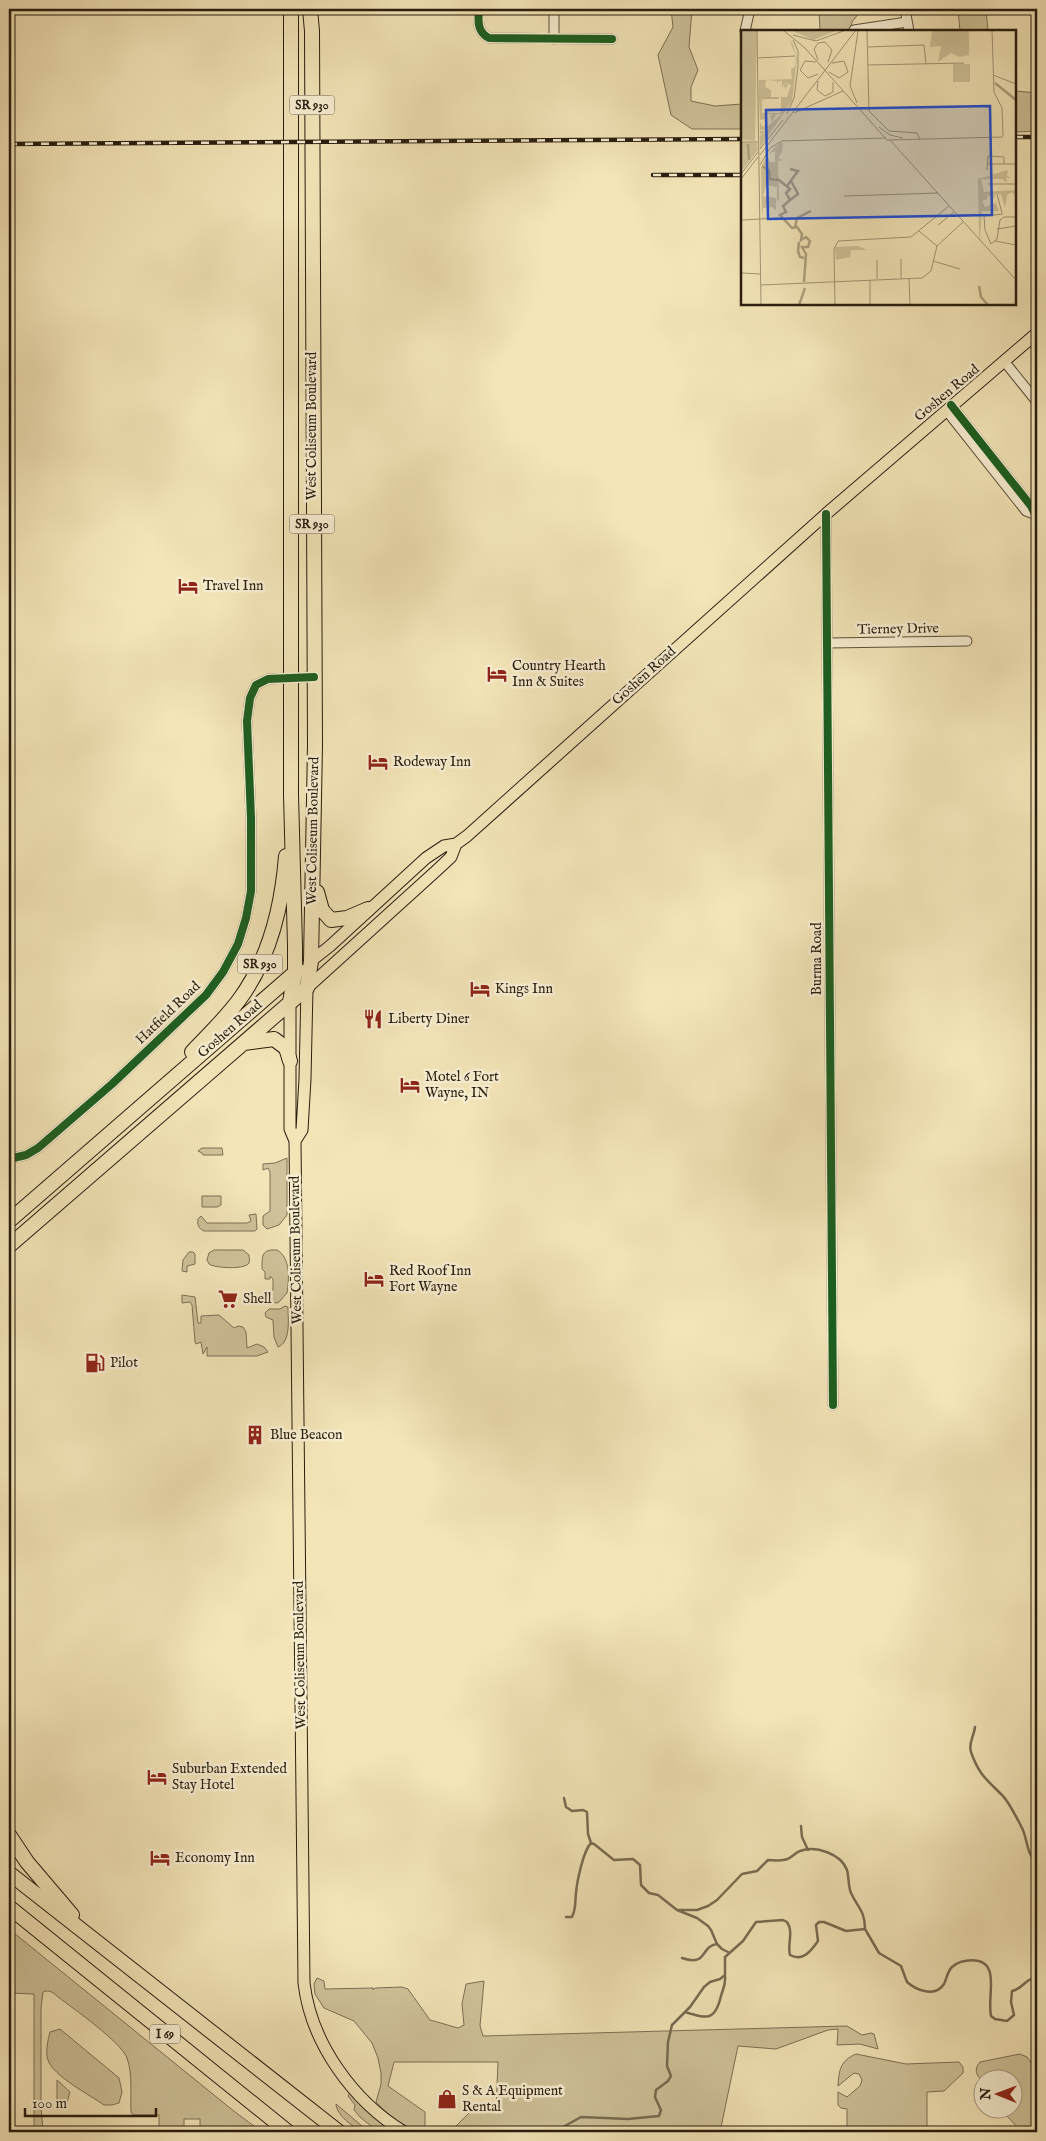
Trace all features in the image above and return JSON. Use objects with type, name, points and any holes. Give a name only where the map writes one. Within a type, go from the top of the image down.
[{"type":"highway","name":"West Coliseum Boulevard","points":[[290,1002],[295,973],[291,796],[293,604],[291,9]]},
{"type":"highway","name":"West Coliseum Boulevard","points":[[307,988],[311,961],[314,677],[312,50],[310,9]]},
{"type":"highway","name":"SR 930","points":[[152,1098],[239,1000],[265,955],[276,921],[284,872],[291,796]]},
{"type":"highway","points":[[313,872],[322,910],[331,920],[347,918],[368,910]]},
{"type":"highway","name":"Goshen Road","points":[[9,1220],[311,961]]},
{"type":"highway","points":[[9,1246],[307,988]]},
{"type":"highway","points":[[241,1044],[274,1039],[286,1048],[290,1061]]},
{"type":"highway","points":[[9,1835],[27,1862],[89,1937]]},
{"type":"highway","name":"I 69","points":[[9,1873],[339,2132]]},
{"type":"highway","name":"I 69","points":[[9,1907],[288,2132]]},
{"type":"highway","points":[[9,1921],[43,1935]]},
{"type":"main road","name":"Goshen Road","points":[[307,988],[436,871],[451,856],[456,844],[826,514],[948,407],[1037,333]]},
{"type":"main road","name":"Goshen Road","points":[[311,961],[330,946],[426,858],[444,846],[456,844]]},
{"type":"main road","name":"West Coliseum Boulevard","points":[[295,1141],[302,1130],[307,988]]},
{"type":"main road","name":"West Coliseum Boulevard","points":[[290,1002],[290,1129],[295,1141],[303,1954],[305,1988],[319,2035],[337,2068],[366,2102],[404,2132]]},
{"type":"street","points":[[479,9],[479,27],[483,35],[497,39],[612,39]]},
{"type":"street","points":[[554,9],[554,38]]},
{"type":"street","points":[[745,30],[750,9]]},
{"type":"street","points":[[854,30],[908,27],[905,9]]},
{"type":"street","points":[[1004,362],[1037,402]]},
{"type":"street","points":[[948,407],[1031,506],[1036,516]]},
{"type":"street","name":"Burma Road","points":[[826,514],[833,1405]]},
{"type":"street","name":"Tierney Drive","points":[[828,644],[967,642]]},
{"type":"street","points":[[291,676],[314,677]]},
{"type":"street","name":"Hatfield Road","points":[[9,1159],[38,1148],[112,1084],[206,995],[223,972],[238,944],[246,918],[251,891],[248,704],[253,691],[261,681],[291,676]]},
{"type":"shaded area","points":[[671,9],[692,9],[689,47],[698,70],[691,87],[691,101],[715,106],[741,104],[741,129],[692,129],[671,115],[658,55],[673,27]]},
{"type":"shaded area","points":[[819,9],[862,9],[852,22],[850,30],[820,30]]},
{"type":"shaded area","points":[[958,9],[986,9],[988,30],[960,30]]},
{"type":"shaded area","points":[[1016,91],[1037,93],[1037,131],[1016,132]]},
{"type":"shaded area","points":[[202,1148],[222,1148],[223,1155],[203,1155],[198,1151]]},
{"type":"shaded area","points":[[287,1158],[287,1215],[279,1225],[267,1229],[263,1225],[263,1216],[270,1211],[270,1172],[268,1168],[263,1170],[263,1164],[275,1163]]},
{"type":"shaded area","points":[[202,1196],[221,1196],[221,1205],[217,1207],[202,1207]]},
{"type":"shaded area","points":[[256,1214],[257,1229],[255,1231],[204,1231],[198,1223],[198,1219],[201,1216],[207,1223],[247,1223],[251,1221],[249,1215]]},
{"type":"shaded area","points":[[214,1250],[243,1250],[249,1255],[249,1263],[242,1267],[223,1267],[209,1264],[207,1260],[209,1253]]},
{"type":"shaded area","points":[[277,1250],[285,1258],[288,1275],[287,1293],[278,1303],[275,1303],[266,1296],[265,1291],[270,1292],[273,1290],[273,1279],[270,1276],[270,1279],[265,1279],[262,1260],[266,1252]]},
{"type":"shaded area","points":[[189,1252],[195,1254],[195,1264],[187,1266],[187,1272],[182,1271],[183,1260]]},
{"type":"shaded area","points":[[182,1295],[195,1297],[198,1323],[201,1323],[201,1316],[219,1315],[234,1328],[238,1326],[243,1327],[246,1332],[247,1348],[257,1344],[264,1347],[268,1352],[257,1356],[207,1356],[207,1347],[203,1354],[201,1342],[196,1344],[195,1342],[192,1305],[190,1302],[182,1303]]},
{"type":"shaded area","points":[[285,1306],[288,1307],[287,1336],[278,1347],[274,1337],[273,1320],[266,1317],[265,1313],[269,1309],[280,1309]]},
{"type":"shaded area","points":[[9,1929],[262,2132],[200,2132],[200,2119],[184,2119],[184,2132],[159,2132],[159,2115],[133,2115],[131,2112],[130,2071],[123,2051],[96,2026],[55,1994],[47,1991],[43,1992],[41,2008],[41,2105],[43,2132],[34,2132],[34,1994],[9,1993]]},
{"type":"shaded area","points":[[317,1978],[324,1981],[325,1989],[373,1988],[373,1990],[375,1988],[402,1987],[408,1989],[430,2020],[458,2028],[464,2025],[462,2004],[466,1984],[484,1981],[480,2026],[483,2036],[847,2026],[862,2035],[874,2034],[878,2049],[860,2044],[837,2045],[838,2029],[828,2030],[776,2049],[738,2046],[720,2132],[545,2132],[543,2128],[540,2132],[439,2132],[454,2128],[472,2110],[496,2111],[498,2062],[394,2062],[388,2086],[425,2112],[425,2125],[420,2130],[402,2124],[376,2102],[381,2084],[381,2073],[372,2043],[354,2021],[324,2008],[315,1994],[314,1984]]},
{"type":"shaded area","points":[[60,2029],[119,2078],[122,2092],[119,2103],[104,2105],[64,2079],[51,2066],[47,2053],[49,2035],[50,2032]]},
{"type":"shaded area","points":[[856,2054],[906,2064],[959,2062],[963,2067],[963,2073],[944,2091],[927,2092],[927,2132],[847,2132],[847,2109],[841,2108],[838,2105],[838,2092],[847,2097],[860,2086],[862,2080],[859,2074],[854,2073],[838,2086],[839,2075],[844,2063]]},
{"type":"shaded area","points":[[1020,2054],[1027,2057],[1033,2065],[1033,2132],[1022,2132],[1009,2118],[1024,2118],[1024,2068],[977,2068],[980,2062]]},
{"type":"shaded area","points":[[57,2080],[70,2092],[66,2106],[57,2106]]},
{"type":"shaded area","points":[[350,2092],[395,2132],[379,2132],[361,2118],[354,2110],[355,2105],[348,2096]]},
{"type":"shaded area","points":[[336,2104],[369,2132],[353,2126],[343,2118]]},
{"type":"waterway","points":[[975,1727],[970,1746],[974,1760],[984,1776],[1010,1806],[1022,1828],[1029,1851],[1037,1863]]},
{"type":"waterway","points":[[564,1798],[566,1807],[572,1811],[583,1810],[587,1812],[588,1834],[591,1843]]},
{"type":"waterway","points":[[801,1826],[802,1837],[808,1850]]},
{"type":"waterway","points":[[566,1917],[572,1917],[581,1867],[585,1853],[591,1843],[614,1860],[633,1859],[640,1865],[641,1885],[649,1893],[658,1895],[677,1910],[697,1918],[708,1926],[717,1944],[728,1952]]},
{"type":"waterway","points":[[679,1910],[697,1910],[708,1906],[717,1900],[742,1874],[757,1871],[768,1860],[786,1860],[800,1851],[813,1849],[834,1855],[844,1864],[847,1870],[849,1887],[862,1914],[865,1929]]},
{"type":"waterway","points":[[554,2132],[581,2117],[628,2119],[659,2116],[661,2110],[655,2097],[656,2090],[668,2081],[671,2076],[667,2066],[668,2042],[672,2025],[690,2007],[704,1987],[725,1975],[725,1957],[743,1941],[756,1922],[783,1920],[787,1922],[790,1930],[790,1955],[795,1957],[803,1956],[809,1952],[818,1941],[816,1925],[819,1922],[824,1922],[846,1931],[865,1929],[879,1953],[901,1966],[907,1982],[915,1988],[931,1992],[936,1991],[944,1984],[950,1969],[956,1964],[972,1960],[982,1962],[990,1974],[990,2010],[991,2016],[995,2019],[1007,2021],[1014,2015],[1011,2002],[1012,1991],[1033,1978],[1037,1978]]},
{"type":"waterway","points":[[682,1958],[696,1960],[708,1948],[717,1944]]},
{"type":"waterway","points":[[685,2012],[705,2017],[713,2014],[719,2004],[725,1984],[725,1976]]},
{"type":"railway","points":[[1016,137],[1037,137]]},
{"type":"railway","points":[[9,144],[741,139]]},
{"type":"railway","points":[[653,175],[741,175]]},
{"type":"cycle path","points":[[479,9],[480,29],[489,38],[612,39]]},
{"type":"cycle path","points":[[951,405],[1031,506],[1037,518]]},
{"type":"cycle path","points":[[826,514],[833,1405]]},
{"type":"cycle path","points":[[9,1159],[26,1155],[38,1148],[112,1084],[206,995],[223,972],[238,944],[246,918],[251,891],[251,818],[247,721],[250,698],[256,685],[268,679],[314,677]]},
{"type":"place","name":"Travel Inn","points":[[188,586]]},
{"type":"place","name":"Country Hearth Inn & Suites","points":[[497,674]]},
{"type":"place","name":"Rodeway Inn","points":[[378,762]]},
{"type":"place","name":"Kings Inn","points":[[480,989]]},
{"type":"place","name":"Liberty Diner","points":[[373,1019]]},
{"type":"place","name":"Motel 6 Fort Wayne, IN","points":[[410,1085]]},
{"type":"place","name":"Red Roof Inn Fort Wayne","points":[[374,1279]]},
{"type":"place","name":"Shell","points":[[228,1299]]},
{"type":"place","name":"Pilot","points":[[95,1363]]},
{"type":"place","name":"Blue Beacon","points":[[255,1435]]},
{"type":"place","name":"Suburban Extended Stay Hotel","points":[[157,1777]]},
{"type":"place","name":"Economy Inn","points":[[160,1858]]},
{"type":"place","name":"S & A Equipment Rental","points":[[447,2099]]}]
